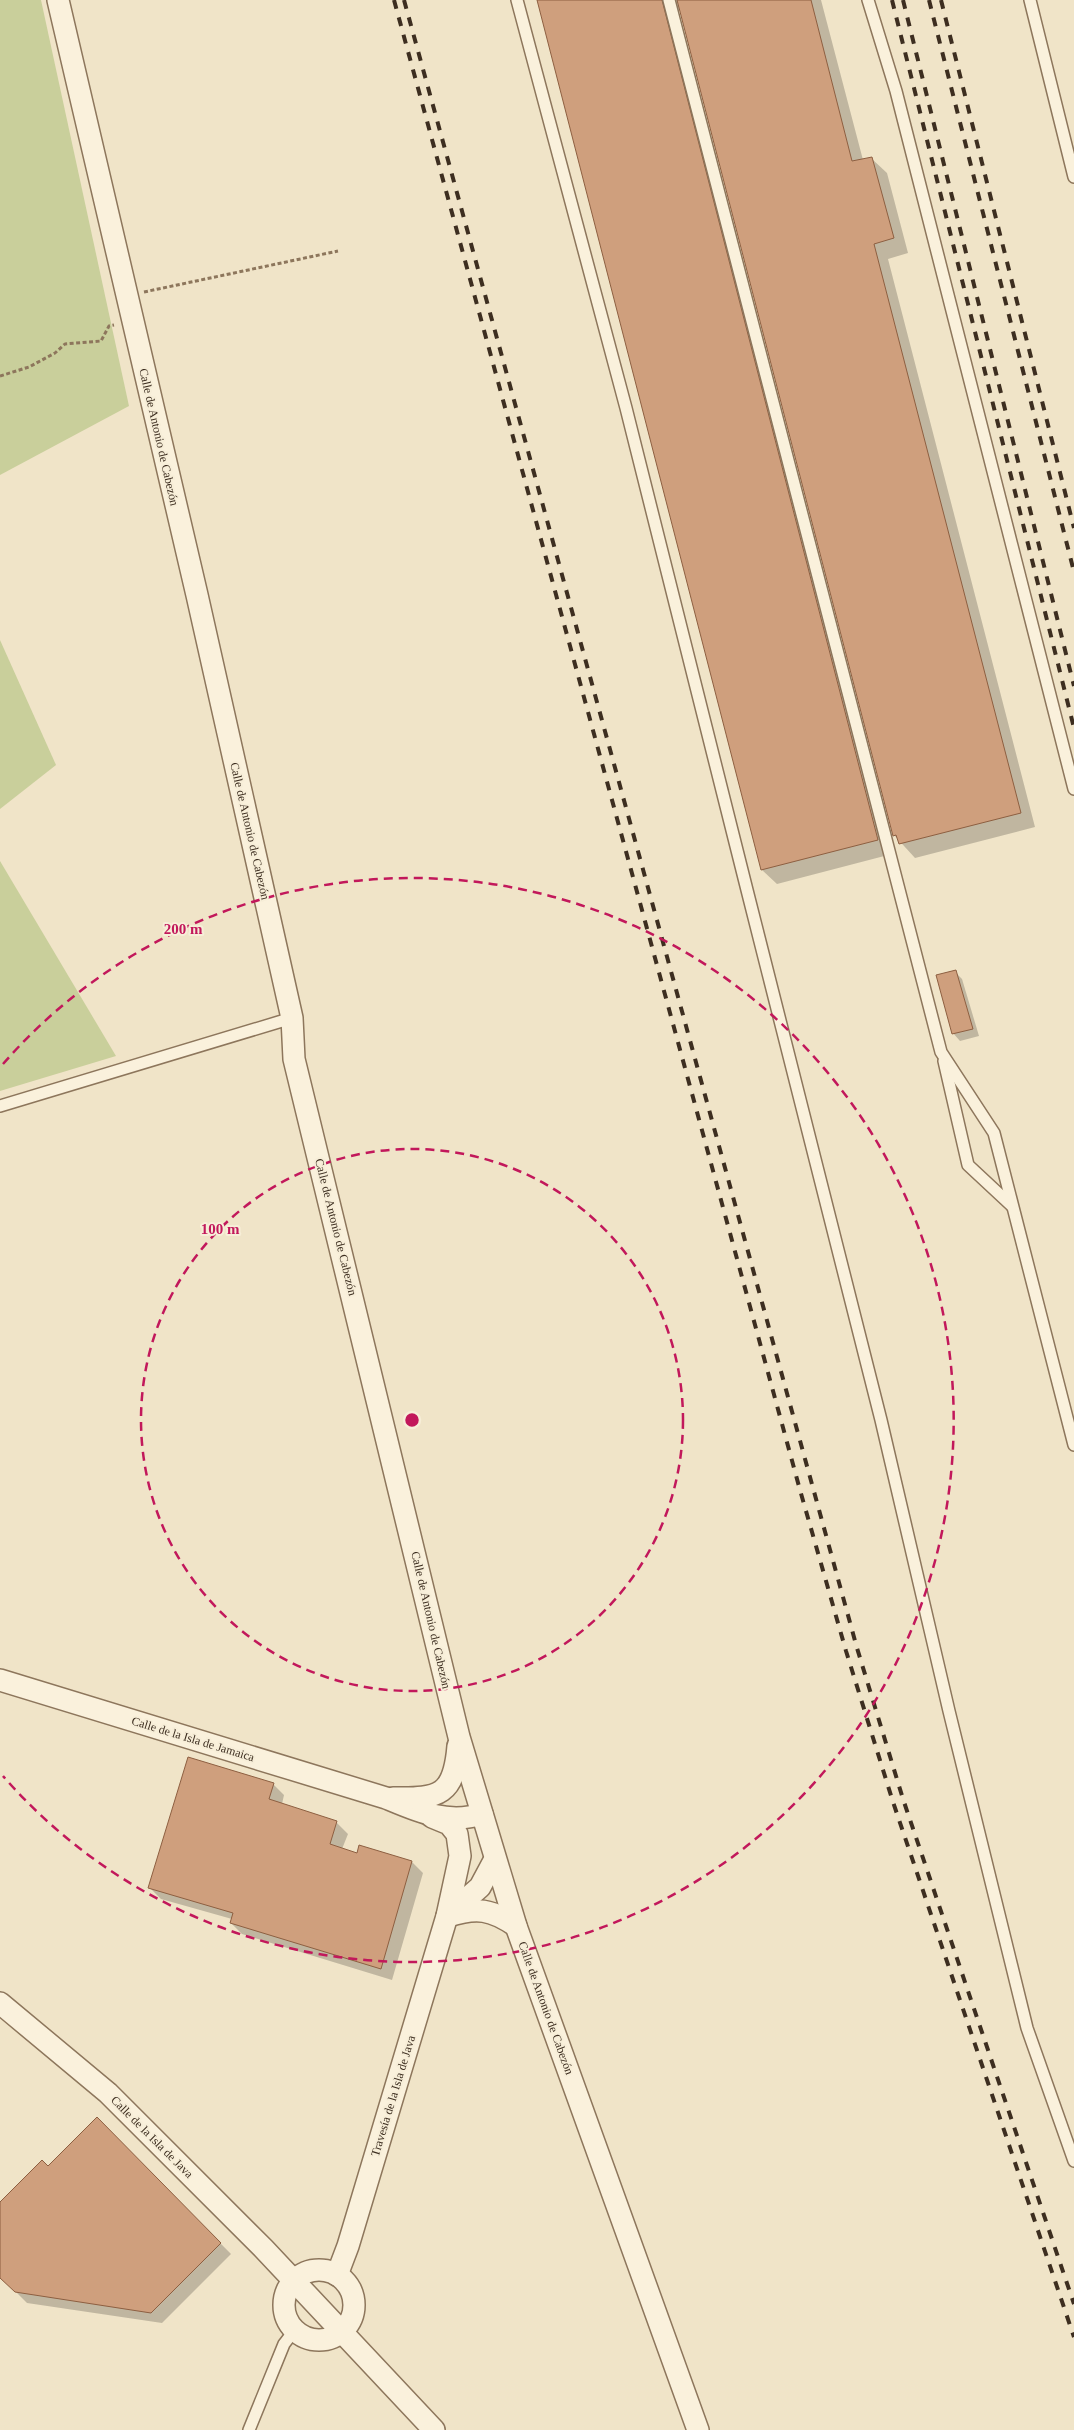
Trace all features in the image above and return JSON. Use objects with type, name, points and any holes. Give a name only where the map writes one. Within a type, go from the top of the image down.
[{"type":"street","name":"Calle de Antonio de Cabezón","points":[[58,0],[292,1018],[294,1059],[459,1737],[516,1926],[698,2430]]},
{"type":"street","name":"Calle de la Isla de Jamaica","points":[[0,1680],[386,1798],[429,1816],[466,1819],[482,1814]]},
{"type":"street","name":"Calle de la Isla de Jamaica","points":[[386,1798],[417,1798],[433,1795],[445,1789],[453,1779],[456,1768],[459,1737]]},
{"type":"street","name":"Travesía de la Isla de Java","points":[[337,2275],[348,2246],[448,1916],[460,1856],[460,1845],[457,1834],[449,1824],[429,1816]]},
{"type":"street","points":[[448,1916],[480,1887],[495,1859]]},
{"type":"street","points":[[448,1916],[464,1911],[482,1910],[497,1914],[516,1926]]},
{"type":"street","name":"Calle de la Isla de Java","points":[[0,2004],[108,2093],[294,2280],[434,2430]]},
{"type":"street","points":[[315,2270],[326,2270],[337,2275],[352,2291],[355,2302],[352,2318],[343,2332],[334,2338],[313,2341],[294,2331],[286,2316],[284,2300],[287,2289],[294,2280],[303,2274],[315,2270]]},
{"type":"lane","points":[[517,0],[626,408],[881,1420],[949,1712],[1027,2028],[1074,2161]]},
{"type":"lane","points":[[669,0],[941,1052],[968,1165],[1012,1206]]},
{"type":"lane","points":[[868,0],[896,91],[1074,789]]},
{"type":"lane","points":[[1030,0],[1074,177]]},
{"type":"lane","points":[[0,1106],[292,1018]]},
{"type":"lane","points":[[941,1052],[994,1133],[1074,1445]]},
{"type":"lane","points":[[249,2430],[284,2344],[294,2331]]},
{"type":"path","points":[[127,296],[338,251]]},
{"type":"path","points":[[0,376],[29,367],[55,354],[65,344],[101,342],[109,326],[121,323]]},
{"type":"green space","points":[[0,0],[41,0],[129,406],[0,475]]},
{"type":"green space","points":[[0,640],[56,765],[0,809]]},
{"type":"green space","points":[[0,861],[116,1056],[0,1091]]},
{"type":"building","points":[[537,0],[662,0],[878,840],[761,870]]},
{"type":"building","points":[[677,0],[811,0],[852,161],[872,157],[894,238],[874,244],[1021,813],[899,844],[896,835],[893,836]]},
{"type":"building","points":[[956,970],[973,1029],[952,1034],[936,975]]},
{"type":"building","points":[[188,1757],[274,1783],[269,1799],[337,1821],[330,1844],[357,1853],[359,1845],[412,1861],[381,1969],[230,1923],[233,1913],[148,1888]]},
{"type":"building","points":[[97,2117],[221,2243],[151,2313],[15,2292],[0,2278],[0,2202],[42,2160],[48,2166]]},
{"type":"railway","points":[[394,0],[800,1490],[846,1651],[893,1802],[1074,2337]]},
{"type":"railway","points":[[404,0],[857,1648],[903,1799],[1074,2304]]},
{"type":"railway","points":[[892,0],[1074,728]]},
{"type":"railway","points":[[903,0],[1074,686]]},
{"type":"railway","points":[[929,0],[1074,572]]},
{"type":"railway","points":[[941,0],[1074,528]]}]
